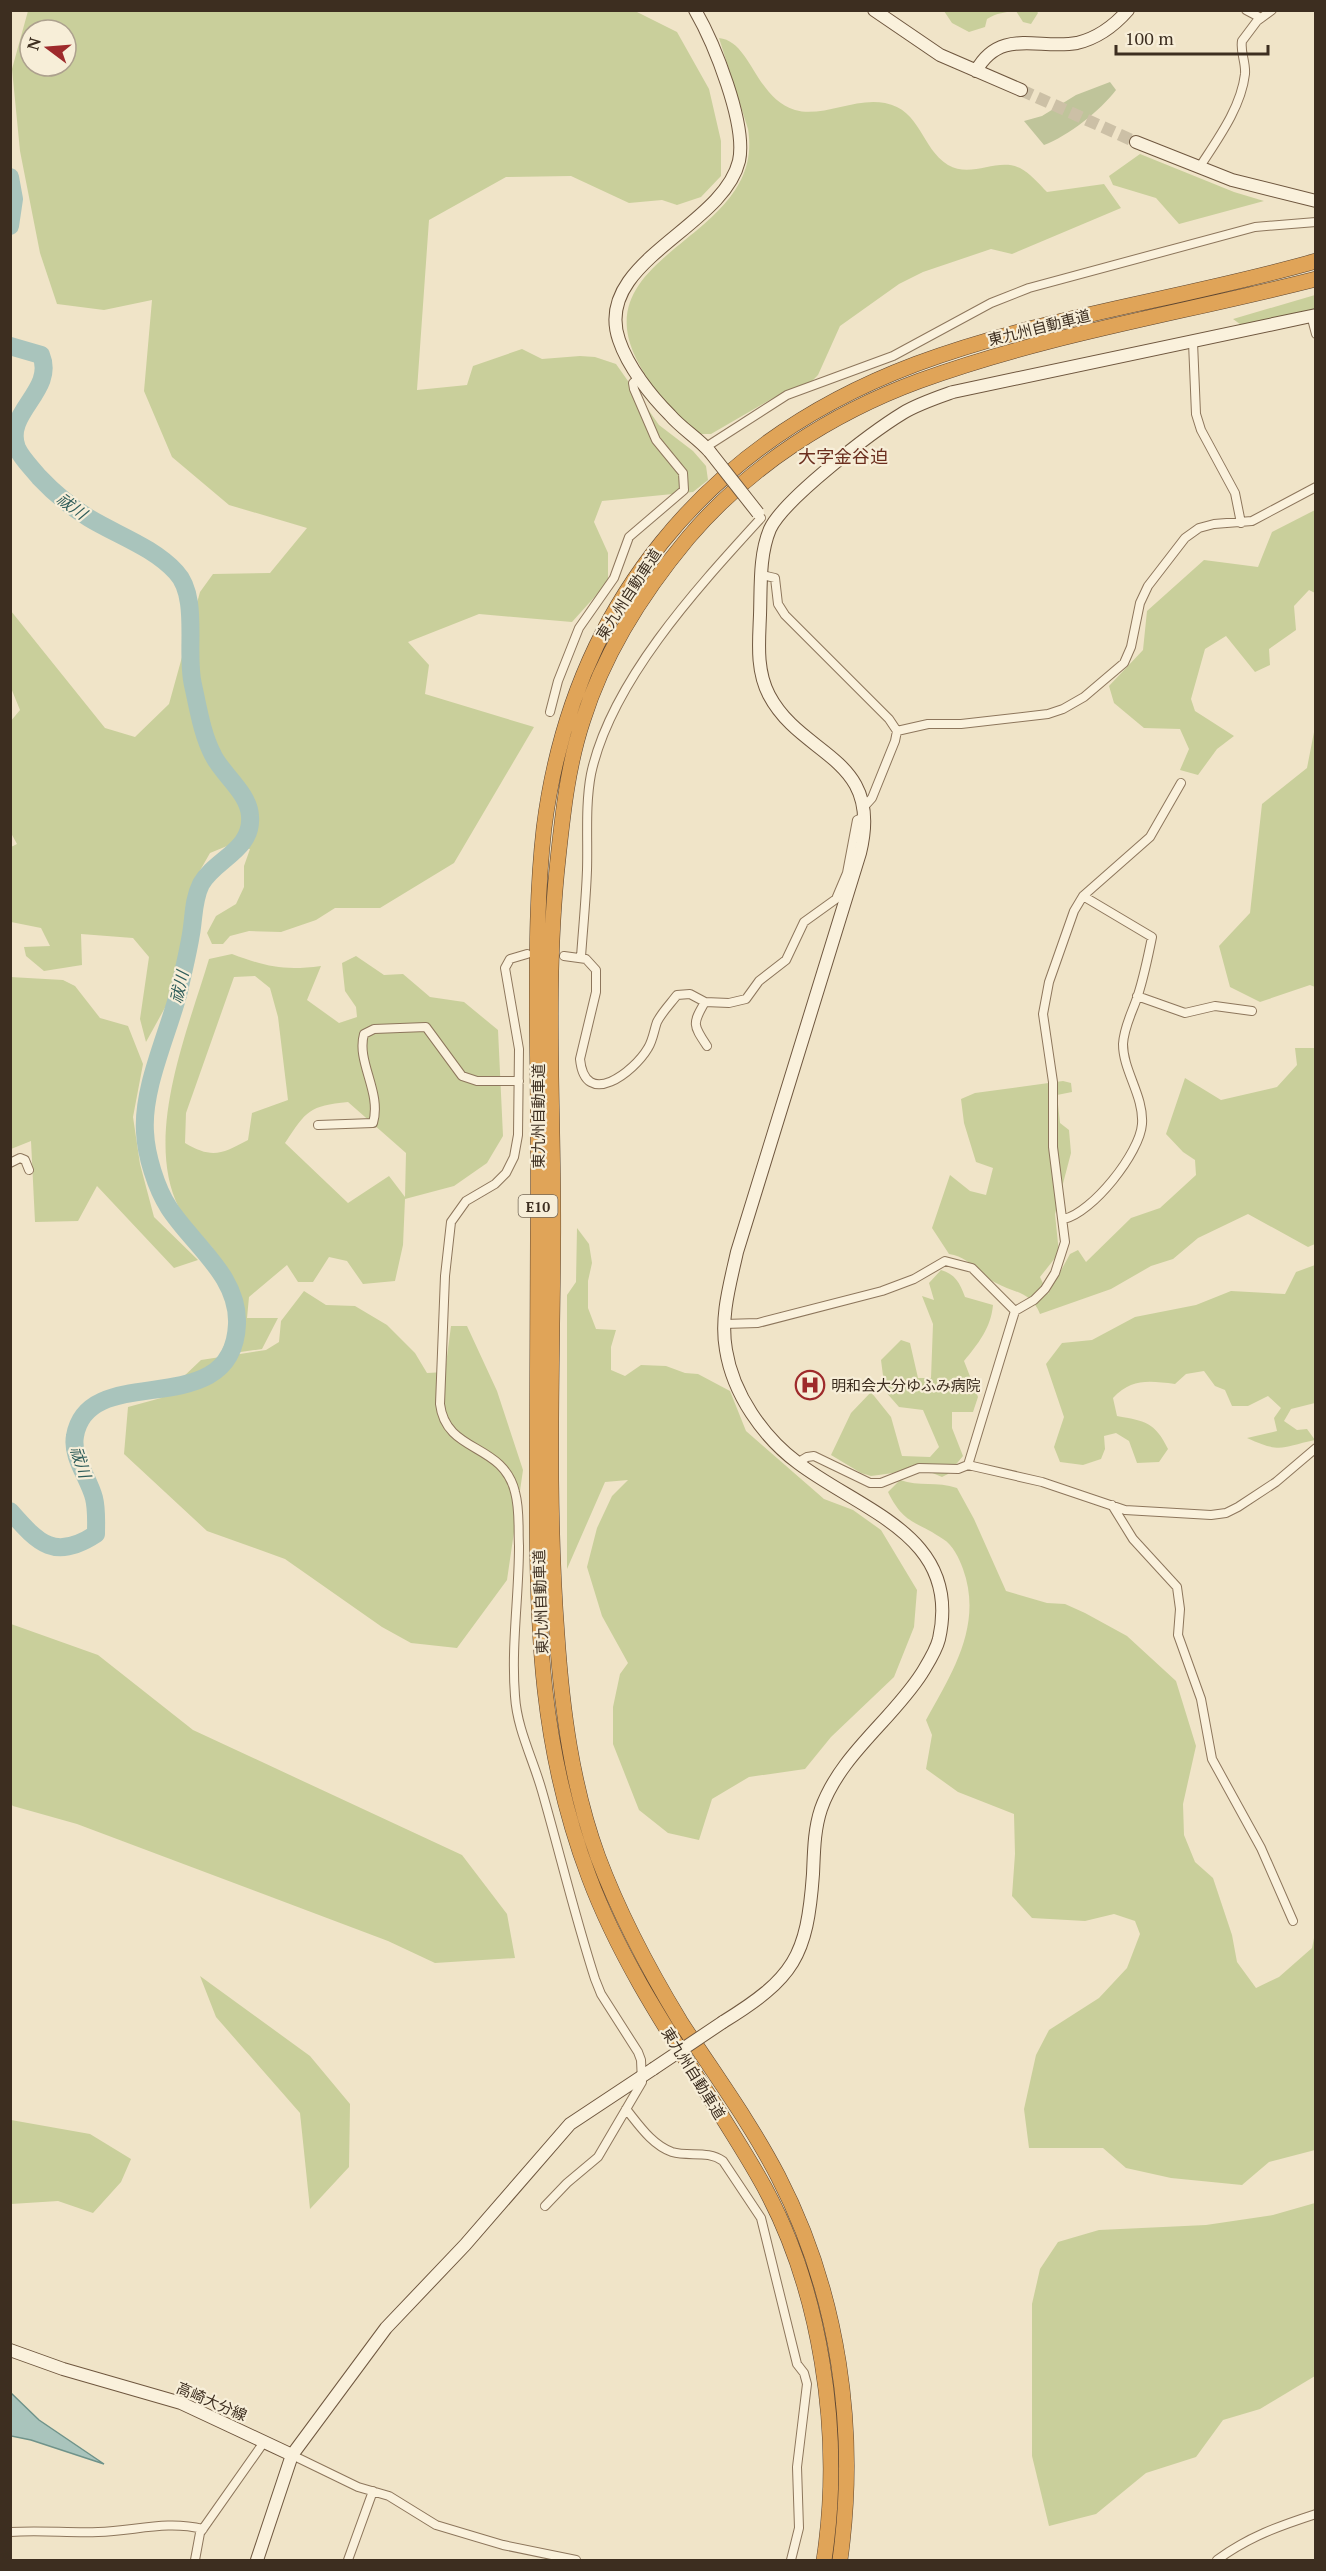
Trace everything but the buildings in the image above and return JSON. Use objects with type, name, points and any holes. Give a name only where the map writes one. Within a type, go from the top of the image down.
[{"type":"highway","name":"東九州自動車道","points":[[824,2560],[831,2515],[828,2400],[803,2280],[790,2241],[761,2180],[666,2029],[608,1922],[577,1844],[552,1751],[544,1699],[537,1563],[537,981],[544,831],[553,772],[562,732],[579,681],[612,614],[638,573],[663,539],[701,498],[746,458],[804,418],[859,389],[911,366],[982,342],[1316,261]]},
{"type":"highway","name":"東九州自動車道","points":[[840,2560],[847,2485],[844,2404],[834,2337],[818,2274],[778,2175],[679,2018],[621,1909],[599,1858],[585,1815],[572,1760],[562,1699],[554,1589],[550,1477],[553,1230],[550,981],[553,909],[569,775],[582,723],[595,687],[623,629],[659,572],[701,522],[770,461],[866,404],[924,379],[994,356],[1080,333],[1316,279]]},
{"type":"street","points":[[695,10],[715,52],[737,119],[740,138],[739,161],[721,194],[632,278],[622,293],[615,314],[617,333],[623,350],[669,415],[708,450],[771,528]]},
{"type":"street","points":[[874,10],[932,50],[1021,90]]},
{"type":"street","points":[[976,71],[984,58],[1003,46],[1017,42],[1059,44],[1086,40],[1108,29],[1128,10]]},
{"type":"street","points":[[1246,10],[1261,18]]},
{"type":"street","points":[[1200,168],[1229,119],[1242,86],[1245,70],[1242,41],[1261,18],[1272,10]]},
{"type":"street","points":[[1136,142],[1242,183],[1315,200]]},
{"type":"street","points":[[708,450],[787,395],[893,356],[991,303],[1029,288],[1255,227],[1316,222]]},
{"type":"street","points":[[257,2560],[292,2456],[386,2328],[465,2245],[553,2141],[584,2113],[654,2069],[773,1987],[800,1951],[809,1922],[815,1839],[822,1806],[837,1778],[852,1757],[910,1692],[939,1642],[942,1601],[934,1568],[910,1537],[872,1509],[797,1463],[764,1429],[745,1403],[729,1364],[724,1324],[736,1252],[860,853],[864,813],[858,791],[846,770],[787,718],[767,690],[759,660],[762,575],[765,546],[771,528],[784,509],[807,488],[884,426],[917,405],[959,391],[1313,315],[1316,334]]},
{"type":"street","points":[[1193,342],[1196,414],[1201,430],[1235,493],[1241,523]]},
{"type":"street","points":[[550,712],[567,655],[584,618],[614,578],[629,537],[642,523],[684,490],[683,473],[656,440],[634,389],[633,383],[640,376]]},
{"type":"street","points":[[897,731],[928,724],[961,724],[1056,712],[1084,697],[1124,663],[1131,647],[1140,603],[1148,586],[1185,538],[1200,528],[1214,524],[1252,521],[1316,487]]},
{"type":"street","points":[[581,957],[588,796],[599,744],[617,707],[661,636],[760,516]]},
{"type":"street","points":[[762,575],[775,578],[778,604],[785,615],[889,719],[897,731]]},
{"type":"street","points":[[564,956],[581,957],[594,966],[597,976],[580,1059],[581,1070],[587,1081],[596,1086],[609,1083],[643,1054],[649,1047],[660,1017],[677,995],[690,994],[705,1002],[729,1003],[746,999],[759,981],[786,960],[804,922],[836,899],[852,854],[857,820],[864,813],[872,798],[897,731]]},
{"type":"street","points":[[968,1465],[1015,1311],[1035,1300],[1055,1273],[1065,1242],[1064,1219],[1058,1198],[1053,1147],[1053,1082],[1043,1014],[1044,999],[1074,911],[1083,896],[1150,837],[1180,783]]},
{"type":"street","points":[[1064,1219],[1075,1217],[1084,1211],[1107,1186],[1130,1155],[1139,1137],[1142,1115],[1124,1043],[1125,1029],[1137,996],[1152,937],[1083,896]]},
{"type":"street","points":[[527,954],[514,956],[505,968],[519,1049],[518,1135],[510,1165],[495,1184],[466,1201],[450,1222],[445,1276],[441,1412],[442,1420],[451,1433],[499,1462],[514,1489],[518,1505],[519,1592],[514,1655],[519,1722],[539,1778],[595,1979],[601,1994],[638,2052],[642,2076],[639,2089],[598,2157],[545,2206]]},
{"type":"street","points":[[1137,996],[1185,1013],[1215,1006],[1252,1011]]},
{"type":"street","points":[[705,1002],[695,1021],[695,1028],[707,1046]]},
{"type":"street","points":[[318,1125],[373,1122],[374,1089],[362,1043],[364,1034],[374,1029],[426,1027],[462,1076],[477,1081],[519,1082]]},
{"type":"street","points":[[10,1163],[20,1158],[26,1160],[29,1170]]},
{"type":"street","points":[[724,1324],[766,1321],[882,1291],[914,1279],[945,1261],[972,1268],[1015,1311]]},
{"type":"street","points":[[797,1463],[807,1456],[814,1456],[870,1483],[881,1483],[919,1468],[958,1469],[968,1465],[1042,1482],[1125,1510],[1226,1513],[1276,1482],[1316,1448]]},
{"type":"street","points":[[1112,1505],[1133,1539],[1177,1587],[1180,1609],[1178,1635],[1201,1700],[1212,1759],[1261,1848],[1293,1921]]},
{"type":"street","points":[[626,2109],[656,2143],[673,2152],[715,2155],[723,2161],[761,2218],[797,2364],[804,2373],[807,2384],[797,2467],[799,2528],[791,2560]]},
{"type":"street","name":"高崎大分線","points":[[10,2350],[63,2369],[181,2403],[292,2456]]},
{"type":"street","points":[[195,2560],[203,2529],[264,2442]]},
{"type":"street","points":[[292,2456],[358,2487],[389,2496],[436,2525],[466,2535],[576,2560]]},
{"type":"street","points":[[348,2560],[373,2491]]},
{"type":"street","points":[[1217,2560],[1241,2542],[1272,2528],[1316,2514]]},
{"type":"street","points":[[10,2532],[42,2530],[99,2532],[154,2524],[182,2524],[203,2529]]},
{"type":"green space","points":[[633,10],[677,32],[709,89],[721,141],[721,176],[701,197],[677,205],[662,200],[629,203],[571,176],[506,177],[429,220],[417,390],[467,385],[473,366],[522,349],[542,359],[595,357],[616,364],[659,425],[693,451],[706,466],[708,480],[693,492],[602,501],[594,522],[608,553],[608,582],[572,622],[479,614],[408,642],[429,665],[425,694],[534,727],[454,863],[380,908],[335,908],[316,920],[281,932],[249,931],[230,936],[223,944],[212,944],[207,933],[216,916],[236,904],[244,887],[244,866],[250,849],[227,846],[210,853],[198,874],[167,1004],[146,1042],[140,1019],[149,957],[133,938],[81,934],[82,965],[44,971],[26,956],[24,947],[50,946],[41,928],[11,922],[11,847],[17,844],[11,833],[10,722],[20,710],[11,688],[11,611],[105,728],[135,737],[169,704],[200,592],[213,574],[270,573],[307,528],[229,505],[172,457],[144,391],[152,300],[104,310],[57,304],[40,253],[20,151],[12,69],[18,47],[18,78],[78,78],[78,18],[26,18],[28,11]]},
{"type":"green space","points":[[1036,10],[1038,13],[1031,24],[1023,22],[1016,11],[1008,12],[987,19],[985,27],[969,32],[952,23],[944,11]]},
{"type":"green space","points":[[719,38],[730,41],[739,49],[771,94],[782,104],[795,110],[805,112],[862,103],[885,103],[906,113],[939,158],[948,165],[966,170],[1011,165],[1027,173],[1047,192],[1104,184],[1121,208],[1012,254],[991,249],[923,272],[899,284],[840,326],[818,375],[811,382],[773,398],[711,434],[701,434],[671,408],[654,388],[634,354],[627,319],[635,291],[655,266],[708,220],[731,195],[746,165],[748,129]]},
{"type":"green space","points":[[1110,82],[1116,90],[1109,98],[1083,122],[1053,141],[1044,145],[1024,121],[1042,116],[1076,95]]},
{"type":"green space","points":[[1140,154],[1234,192],[1264,201],[1179,224],[1156,198],[1113,185],[1109,176]]},
{"type":"green space","points":[[1315,295],[1315,310],[1244,327],[1233,319]]},
{"type":"green space","points":[[1315,510],[1315,593],[1309,590],[1294,606],[1296,630],[1269,649],[1270,665],[1255,672],[1226,636],[1205,649],[1191,699],[1195,711],[1234,736],[1217,749],[1198,775],[1180,770],[1189,749],[1180,729],[1144,728],[1114,703],[1109,686],[1143,650],[1147,611],[1204,560],[1258,567],[1272,532]]},
{"type":"green space","points":[[1315,727],[1315,987],[1310,985],[1260,1002],[1230,987],[1219,946],[1250,913],[1262,804],[1307,768]]},
{"type":"green space","points":[[232,954],[276,967],[321,966],[307,1000],[339,1023],[357,1017],[356,1007],[345,991],[342,963],[356,956],[384,975],[403,974],[430,997],[464,1002],[498,1030],[503,1136],[487,1163],[454,1186],[405,1199],[403,1245],[395,1281],[363,1284],[347,1261],[329,1257],[313,1282],[298,1282],[287,1265],[249,1297],[247,1318],[278,1318],[262,1349],[220,1355],[240,1308],[216,1253],[179,1208],[169,1180],[166,1149],[167,1116],[173,1083],[209,959]],"holes":[[[255,976],[270,988],[278,1017],[288,1100],[252,1113],[248,1140],[231,1149],[210,1153],[185,1143],[186,1113],[234,977]],[[348,1102],[406,1153],[405,1197],[389,1176],[348,1203],[285,1143],[310,1112],[325,1105]]]},
{"type":"green space","points":[[10,977],[63,980],[75,986],[100,1018],[128,1026],[143,1064],[133,1117],[140,1164],[154,1217],[198,1260],[174,1268],[97,1186],[78,1221],[35,1222],[31,1141],[11,1149]]},
{"type":"green space","points":[[1295,1048],[1315,1048],[1315,1244],[1308,1247],[1248,1214],[1198,1238],[1173,1259],[1151,1266],[1111,1289],[1040,1314],[1027,1297],[996,1283],[968,1262],[949,1254],[932,1228],[950,1175],[970,1191],[986,1195],[993,1168],[976,1162],[964,1123],[961,1099],[975,1093],[1063,1081],[1071,1083],[1072,1092],[1057,1095],[1060,1123],[1069,1130],[1071,1153],[1055,1214],[1059,1253],[1040,1277],[1048,1294],[1070,1254],[1078,1250],[1086,1262],[1131,1218],[1160,1208],[1196,1175],[1195,1160],[1183,1152],[1166,1134],[1185,1078],[1221,1100],[1277,1087],[1297,1065]]},
{"type":"green space","points":[[577,1228],[589,1244],[592,1263],[588,1281],[588,1308],[596,1329],[616,1330],[611,1347],[611,1370],[625,1376],[641,1365],[666,1366],[685,1373],[698,1374],[730,1391],[746,1431],[824,1499],[853,1510],[881,1530],[917,1590],[914,1627],[894,1677],[831,1737],[805,1769],[749,1777],[712,1799],[699,1840],[668,1833],[639,1810],[613,1744],[613,1707],[620,1674],[628,1663],[602,1616],[587,1567],[597,1528],[612,1496],[628,1480],[605,1482],[567,1569],[567,1295],[576,1282]]},
{"type":"green space","points":[[1315,1265],[1315,1403],[1291,1409],[1284,1421],[1297,1430],[1307,1429],[1315,1440],[1275,1448],[1247,1438],[1277,1431],[1274,1418],[1281,1408],[1268,1396],[1248,1406],[1232,1406],[1225,1390],[1215,1386],[1204,1371],[1186,1374],[1175,1384],[1141,1382],[1134,1384],[1113,1398],[1117,1416],[1148,1424],[1158,1433],[1168,1449],[1159,1462],[1137,1463],[1129,1441],[1116,1433],[1104,1436],[1105,1449],[1101,1459],[1083,1465],[1060,1462],[1054,1447],[1064,1417],[1046,1364],[1062,1343],[1092,1340],[1135,1317],[1196,1305],[1231,1291],[1285,1294],[1296,1272]]},
{"type":"green space","points":[[941,1270],[956,1280],[965,1297],[993,1305],[987,1328],[964,1361],[978,1397],[973,1412],[952,1412],[952,1428],[963,1456],[948,1474],[942,1477],[923,1469],[871,1476],[861,1473],[831,1455],[851,1413],[871,1392],[891,1417],[902,1456],[930,1457],[939,1447],[923,1410],[899,1407],[885,1391],[881,1360],[901,1340],[910,1343],[918,1378],[931,1378],[933,1324],[922,1296],[934,1300],[929,1283]]},
{"type":"green space","points":[[304,1291],[326,1305],[355,1306],[387,1325],[415,1353],[427,1373],[445,1372],[451,1326],[467,1326],[497,1391],[523,1470],[507,1580],[457,1648],[411,1643],[382,1627],[285,1559],[207,1531],[124,1454],[128,1407],[161,1398],[201,1360],[266,1350],[279,1342],[281,1321]]},
{"type":"green space","points":[[900,1480],[957,1488],[974,1519],[1006,1591],[1047,1603],[1065,1604],[1085,1613],[1127,1636],[1176,1681],[1196,1746],[1183,1804],[1184,1835],[1195,1862],[1213,1878],[1232,1935],[1237,1962],[1256,1988],[1279,1977],[1312,1948],[1315,1933],[1315,2150],[1269,2162],[1242,2185],[1171,2178],[1126,2168],[1103,2148],[1029,2148],[1024,2109],[1036,2055],[1049,2030],[1099,1998],[1127,1968],[1140,1934],[1135,1921],[1114,1914],[1085,1921],[1032,1918],[1012,1896],[1015,1854],[1014,1814],[958,1792],[926,1769],[932,1735],[926,1720],[955,1666],[962,1647],[969,1609],[968,1589],[961,1565],[950,1545],[906,1517],[894,1503],[888,1492]]},
{"type":"green space","points":[[11,1624],[98,1655],[193,1730],[462,1855],[507,1914],[515,1958],[435,1963],[388,1941],[77,1824],[13,1806],[10,1803]]},
{"type":"green space","points":[[200,1976],[310,2056],[350,2104],[349,2167],[310,2209],[300,2113],[216,2017]]},
{"type":"green space","points":[[11,2120],[90,2134],[131,2159],[121,2182],[93,2213],[58,2201],[11,2204]]},
{"type":"green space","points":[[1315,2203],[1315,2376],[1260,2409],[1223,2420],[1196,2457],[1146,2473],[1096,2514],[1049,2526],[1032,2456],[1032,2304],[1040,2269],[1058,2242],[1099,2230],[1206,2225],[1273,2215]]},
{"type":"water","points":[[10,2392],[39,2420],[104,2464],[31,2440],[11,2436]]},
{"type":"waterway","name":"祓川","points":[[10,177],[14,199],[10,226]]},
{"type":"waterway","name":"祓川","points":[[10,346],[41,355],[44,368],[42,380],[17,424],[15,435],[17,448],[24,459],[45,483],[69,504],[89,518],[157,555],[176,572],[183,583],[190,610],[191,672],[203,729],[217,762],[245,799],[250,816],[249,828],[240,846],[207,875],[198,890],[179,991],[152,1079],[145,1115],[145,1132],[150,1161],[164,1200],[179,1222],[213,1262],[231,1291],[236,1307],[237,1324],[229,1355],[212,1374],[187,1384],[131,1393],[105,1400],[86,1413],[75,1436],[74,1444],[78,1460],[94,1498],[96,1534],[69,1546],[48,1545],[30,1532],[10,1511]]},
{"type":"tunnel","points":[[1021,90],[1136,142]]},
{"type":"place","name":"明和会大分ゆふみ病院","points":[[810,1385]]},
{"type":"district","name":"大字金谷迫","points":[[843,456]]}]
